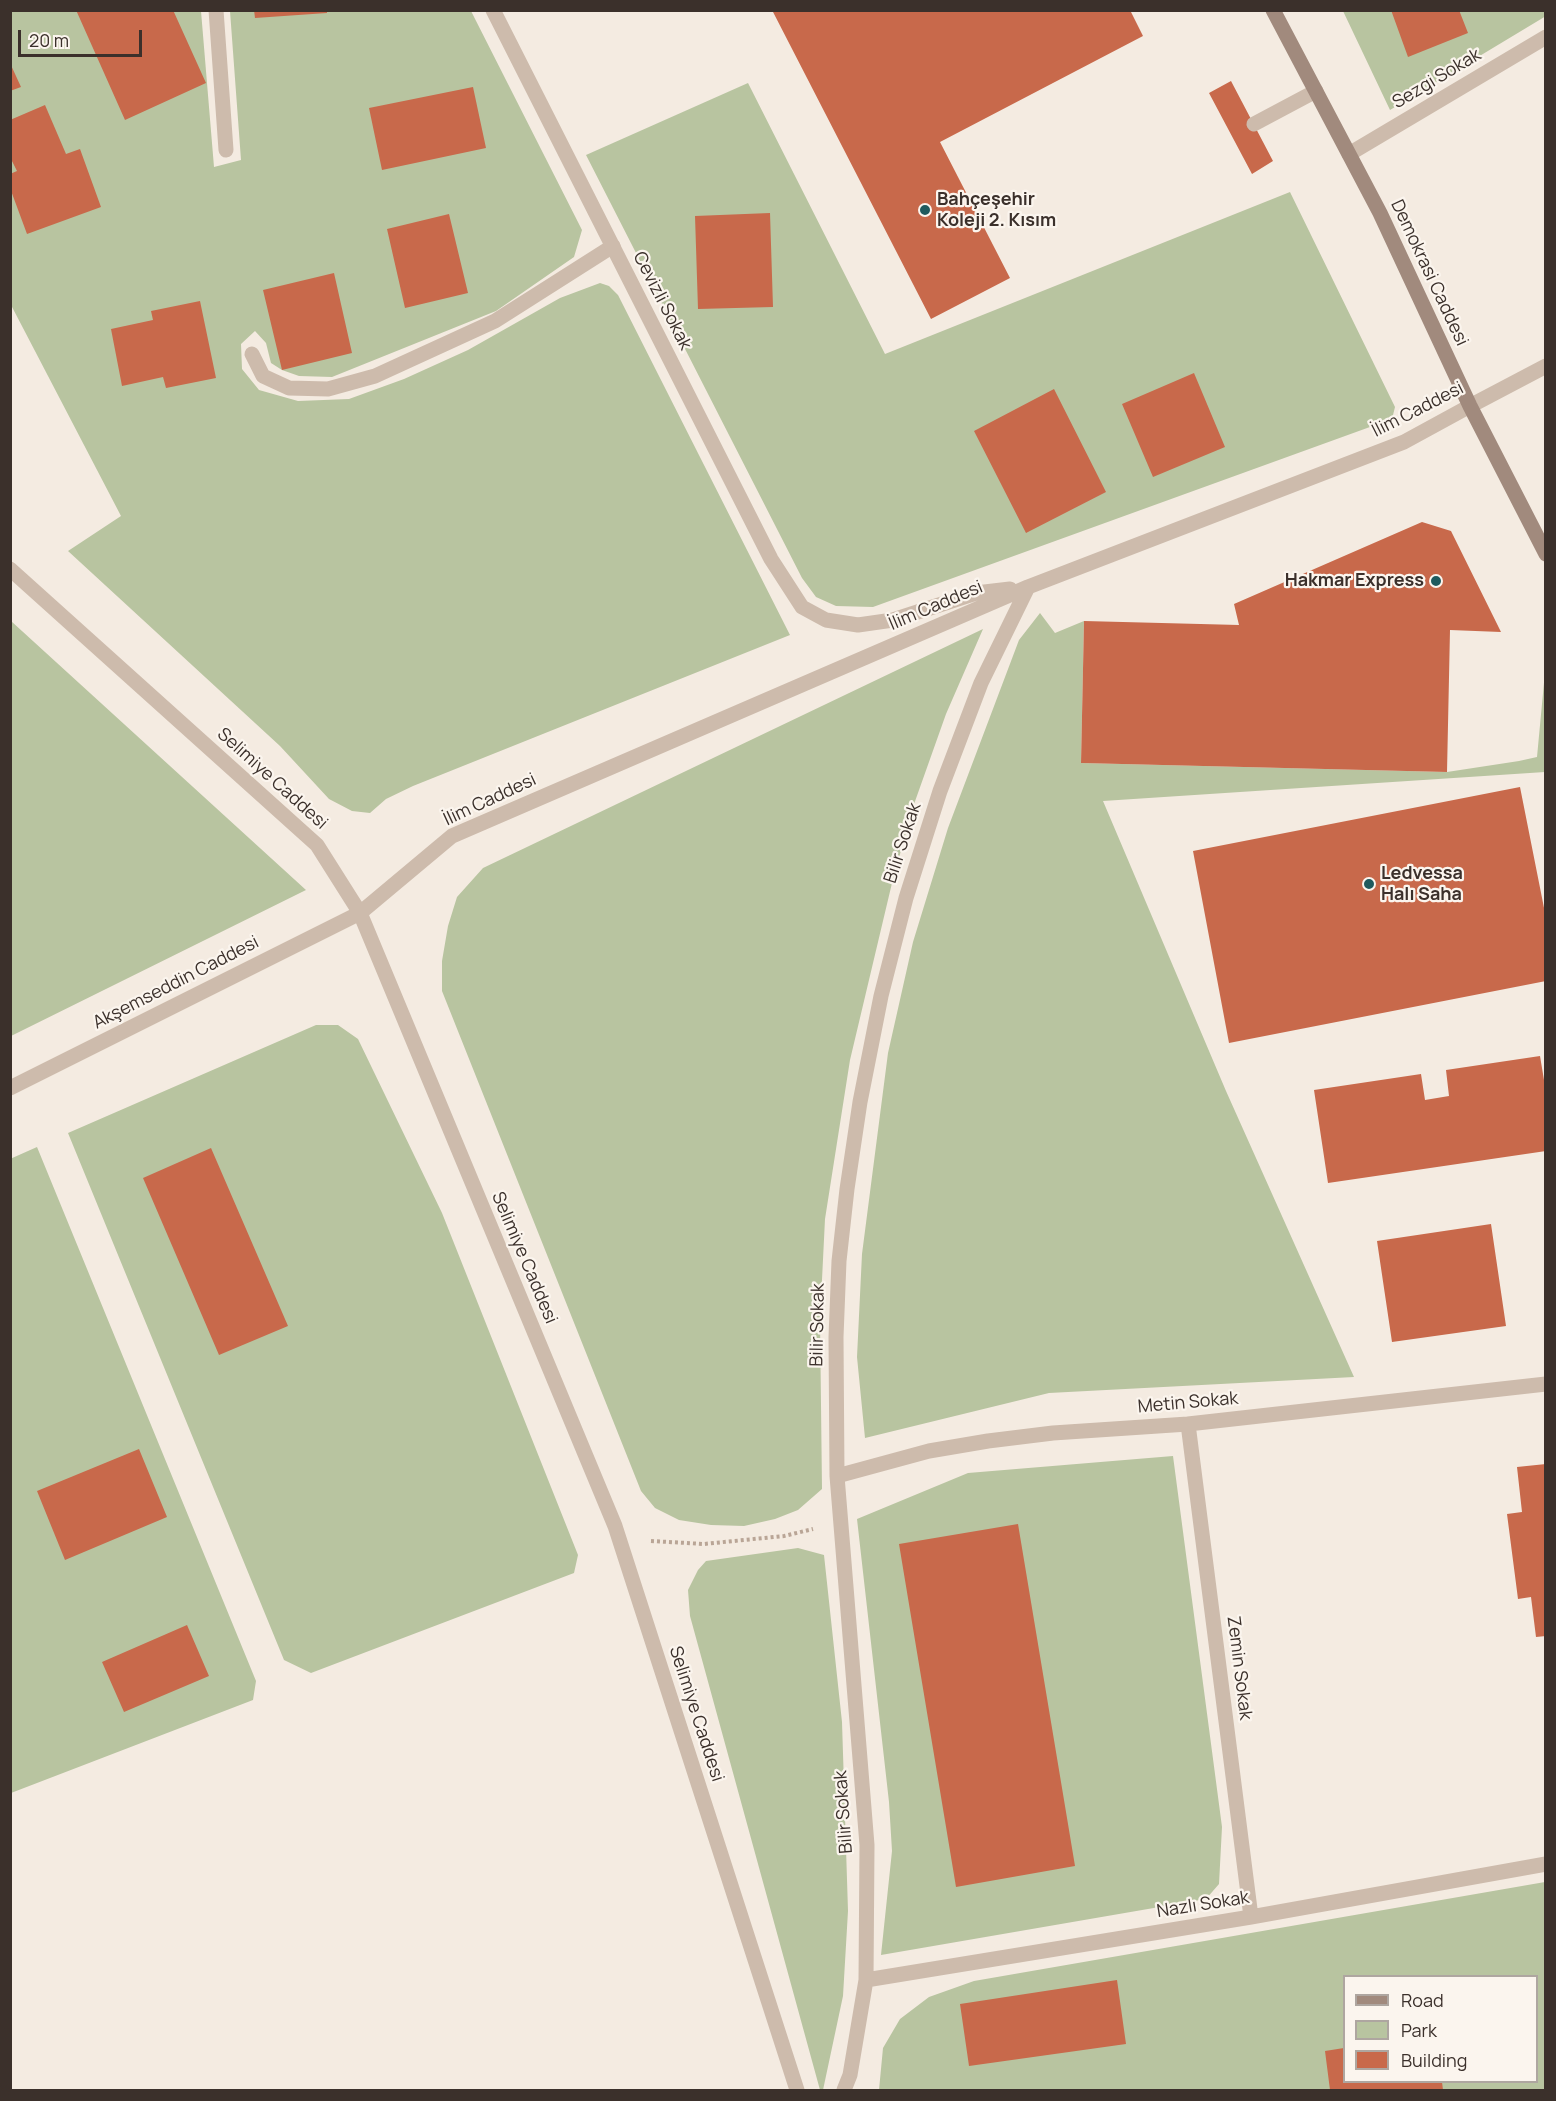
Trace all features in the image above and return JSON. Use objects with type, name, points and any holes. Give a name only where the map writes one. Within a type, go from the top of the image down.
[{"type":"main road","name":"Demokrasi Caddesi","points":[[1273,10],[1380,213],[1470,406],[1545,554]]},
{"type":"street","points":[[216,10],[226,150]]},
{"type":"street","name":"Cevizli Sokak","points":[[493,10],[771,559],[802,607],[826,620],[858,625],[902,617],[976,593],[1028,587]]},
{"type":"street","name":"Sezgi Sokak","points":[[1349,154],[1545,37]]},
{"type":"street","points":[[1254,124],[1316,91]]},
{"type":"street","points":[[252,354],[263,376],[289,388],[328,389],[375,376],[495,321],[613,246]]},
{"type":"street","name":"İlim Caddesi","points":[[360,913],[452,836],[1028,587],[1404,442],[1545,366]]},
{"type":"street","name":"Selimiye Caddesi","points":[[10,568],[317,845],[360,913],[615,1526],[797,2091]]},
{"type":"street","name":"Bilir Sokak","points":[[844,2091],[850,2076],[866,1980],[867,1845],[837,1476],[838,1261],[860,1102],[881,996],[906,898],[940,791],[981,683],[1028,587]]},
{"type":"street","name":"Akşemseddin Caddesi","points":[[10,1088],[360,913]]},
{"type":"street","name":"Metin Sokak","points":[[837,1476],[929,1451],[988,1441],[1053,1433],[1188,1424],[1545,1384]]},
{"type":"street","name":"Zemin Sokak","points":[[1188,1424],[1251,1917]]},
{"type":"street","name":"Nazlı Sokak","points":[[866,1980],[1251,1917],[1545,1864]]},
{"type":"path","points":[[615,1526],[656,1543],[704,1544],[784,1536],[840,1524]]},
{"type":"green space","points":[[1545,10],[1546,16],[1390,110],[1343,11]]},
{"type":"green space","points":[[11,11],[201,11],[214,167],[241,160],[230,11],[471,11],[582,230],[574,257],[496,311],[332,377],[299,376],[282,370],[271,363],[266,343],[255,331],[241,344],[242,369],[259,390],[298,401],[349,399],[404,379],[468,350],[560,298],[600,283],[609,286],[618,295],[790,635],[413,786],[386,799],[370,813],[352,811],[329,799],[280,746],[68,551],[121,516],[11,305]]},
{"type":"green space","points":[[748,83],[885,354],[1290,192],[1395,407],[1392,419],[873,607],[836,606],[816,597],[802,578],[586,155]]},
{"type":"green space","points":[[1040,613],[1055,633],[1084,621],[1081,763],[1447,772],[1519,761],[1537,757],[1545,672],[1545,772],[1103,801],[1226,1091],[1354,1377],[1049,1393],[865,1438],[857,1357],[862,1254],[888,1053],[913,942],[948,828],[1019,640]]},
{"type":"green space","points":[[11,621],[306,890],[10,1036]]},
{"type":"green space","points":[[983,629],[946,714],[913,807],[892,883],[850,1060],[825,1219],[820,1320],[822,1489],[798,1510],[775,1519],[744,1526],[711,1525],[679,1520],[655,1508],[641,1491],[442,991],[442,961],[448,926],[457,897],[483,868]]},
{"type":"green space","points":[[316,1025],[338,1025],[358,1039],[442,1213],[578,1555],[574,1573],[311,1673],[284,1660],[68,1133]]},
{"type":"green space","points":[[37,1147],[256,1681],[253,1700],[11,1793],[10,1159]]},
{"type":"green space","points":[[1173,1456],[1222,1827],[1219,1884],[1206,1899],[881,1955],[892,1851],[889,1802],[857,1519],[968,1473]]},
{"type":"green space","points":[[798,1548],[824,1555],[842,1722],[848,1911],[843,1996],[823,2090],[820,2090],[690,1616],[688,1590],[698,1570],[706,1561]]},
{"type":"green space","points":[[1545,1882],[1545,2090],[879,2090],[883,2048],[900,2019],[929,1997],[974,1981]]},
{"type":"building","points":[[76,10],[173,10],[206,83],[125,120]]},
{"type":"building","points":[[254,10],[327,10],[327,13],[255,18]]},
{"type":"building","name":"Bahçeşehir Koleji 2. Kısım","points":[[772,10],[1130,10],[1143,36],[940,142],[1010,278],[931,319]]},
{"type":"building","points":[[1391,10],[1459,10],[1468,33],[1408,57]]},
{"type":"building","points":[[10,63],[21,87],[10,91]]},
{"type":"building","points":[[1231,81],[1273,161],[1252,174],[1209,93]]},
{"type":"building","points":[[473,87],[486,148],[382,170],[369,108]]},
{"type":"building","points":[[45,105],[66,154],[80,149],[101,207],[27,234],[10,188],[10,174],[17,171],[10,157],[10,120]]},
{"type":"building","points":[[770,213],[773,307],[698,309],[695,216]]},
{"type":"building","points":[[449,214],[468,293],[405,308],[387,229]]},
{"type":"building","points":[[334,273],[352,353],[282,370],[263,290]]},
{"type":"building","points":[[200,301],[216,378],[166,388],[163,377],[122,386],[111,329],[153,320],[151,311]]},
{"type":"building","points":[[1194,373],[1225,447],[1153,477],[1122,404]]},
{"type":"building","points":[[1054,389],[1106,492],[1026,533],[974,431]]},
{"type":"building","points":[[1422,522],[1451,531],[1501,632],[1450,630],[1447,772],[1081,763],[1084,621],[1239,625],[1234,604]]},
{"type":"building","name":"Ledvessa Halı Saha","points":[[1520,787],[1546,918],[1546,981],[1229,1043],[1193,851]]},
{"type":"building","points":[[1540,1056],[1546,1092],[1546,1151],[1328,1183],[1314,1090],[1421,1074],[1425,1100],[1449,1096],[1446,1070]]},
{"type":"building","points":[[211,1148],[288,1326],[219,1355],[143,1178]]},
{"type":"building","points":[[1491,1224],[1506,1326],[1392,1342],[1377,1241]]},
{"type":"building","points":[[139,1449],[167,1517],[65,1560],[37,1491]]},
{"type":"building","points":[[1546,1464],[1546,1636],[1536,1637],[1531,1597],[1518,1599],[1507,1514],[1522,1512],[1517,1467]]},
{"type":"building","points":[[1018,1524],[1075,1866],[956,1887],[899,1544]]},
{"type":"building","points":[[187,1625],[209,1676],[124,1712],[102,1662]]},
{"type":"building","points":[[1117,1980],[1126,2044],[969,2066],[960,2004]]},
{"type":"building","points":[[1343,2048],[1343,2083],[1442,2083],[1443,2090],[1330,2090],[1325,2051]]},
{"type":"place","name":"Bahçeşehir Koleji 2. Kısım","points":[[925,210]]},
{"type":"place","name":"Hakmar Express","points":[[1436,581]]},
{"type":"place","name":"Ledvessa Halı Saha","points":[[1369,884]]}]
